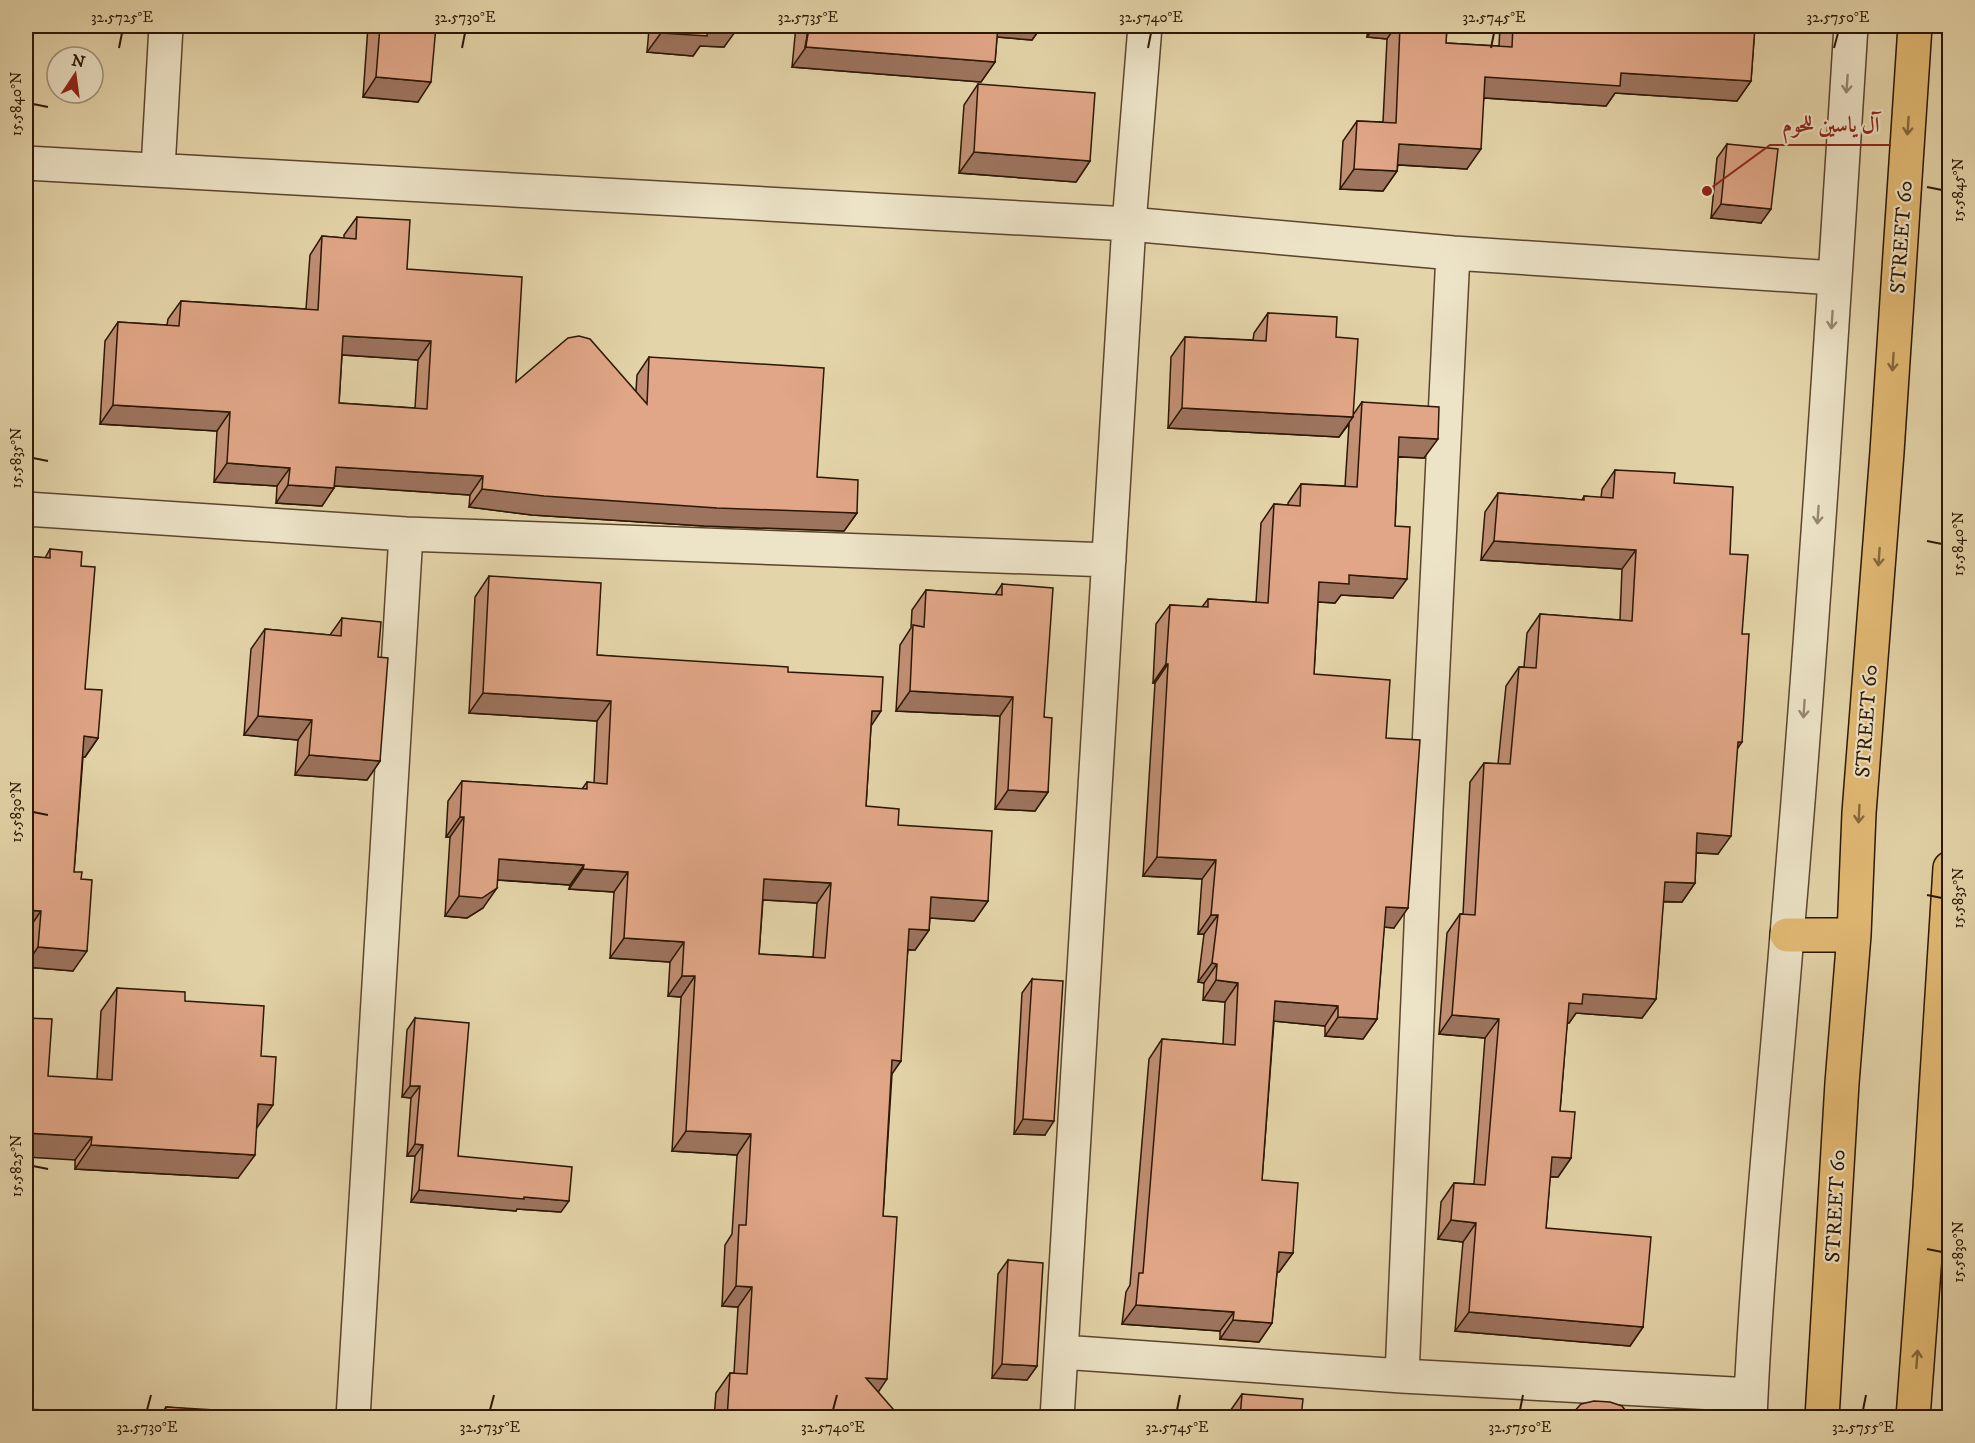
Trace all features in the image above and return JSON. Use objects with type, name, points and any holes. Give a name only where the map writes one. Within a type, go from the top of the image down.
[{"type":"main road","name":"STREET 60","points":[[1822,1418],[1842,1083],[1854,935],[1859,813],[1887,452],[1915,26]]},
{"type":"main road","points":[[1913,1418],[1940,1189],[1950,868]]},
{"type":"main road","points":[[1787,935],[1854,935]]},
{"type":"street","points":[[158,170],[166,26]]},
{"type":"street","points":[[1057,1418],[1129,224],[1145,26]]},
{"type":"street","points":[[1062,1352],[1402,1376],[1750,1406],[1770,1116],[1787,935],[1851,26]]},
{"type":"street","points":[[26,163],[1129,224],[1453,253],[1835,278]]},
{"type":"street","points":[[1402,1376],[1453,253]]},
{"type":"street","points":[[26,509],[406,534],[1109,560]]},
{"type":"street","points":[[352,1418],[406,534]]},
{"type":"building","points":[[380,26],[436,26],[431,82],[376,77]]},
{"type":"building","points":[[662,26],[708,26],[707,36],[661,33]]},
{"type":"building","points":[[708,26],[738,26],[738,28]]},
{"type":"building","points":[[808,26],[998,26],[995,62],[806,47]]},
{"type":"building","points":[[1400,26],[1447,26],[1446,43],[1512,47],[1513,26],[1755,26],[1751,81],[1621,73],[1620,86],[1485,77],[1481,149],[1399,144],[1397,171],[1354,169],[1357,121],[1396,123]]},
{"type":"building","points":[[978,84],[1095,93],[1090,161],[974,152]]},
{"type":"building","points":[[1727,144],[1778,149],[1771,209],[1721,204]]},
{"type":"building","points":[[357,217],[410,220],[407,269],[522,277],[516,382],[568,338],[579,336],[590,339],[647,404],[649,357],[824,368],[817,477],[858,480],[857,513],[717,508],[544,496],[482,489],[483,476],[336,467],[334,488],[288,485],[290,468],[227,463],[230,412],[113,405],[118,322],[179,326],[181,301],[318,310],[322,236],[356,239]],"holes":[[[343,336],[431,341],[427,409],[339,403]]]},
{"type":"building","points":[[1268,313],[1337,317],[1336,337],[1358,339],[1353,417],[1182,408],[1185,337],[1266,341]]},
{"type":"building","points":[[1362,402],[1439,407],[1438,439],[1399,437],[1395,526],[1410,527],[1407,579],[1349,575],[1349,584],[1319,582],[1314,674],[1390,680],[1386,738],[1420,740],[1408,908],[1386,907],[1377,1019],[1338,1017],[1338,1006],[1275,1001],[1262,1180],[1298,1183],[1293,1253],[1279,1252],[1272,1323],[1233,1320],[1234,1312],[1136,1305],[1139,1273],[1143,1273],[1162,1039],[1235,1045],[1238,983],[1216,980],[1217,964],[1212,963],[1218,915],[1211,915],[1216,860],[1157,857],[1170,605],[1208,607],[1208,599],[1268,603],[1274,504],[1300,506],[1301,484],[1357,487]]},
{"type":"building","points":[[1615,470],[1675,473],[1674,483],[1733,487],[1730,554],[1748,555],[1742,634],[1749,634],[1742,742],[1738,742],[1731,836],[1697,833],[1695,883],[1665,882],[1656,999],[1583,994],[1582,1004],[1569,1003],[1560,1111],[1575,1112],[1571,1158],[1552,1157],[1546,1228],[1651,1237],[1643,1327],[1469,1312],[1476,1223],[1451,1220],[1454,1183],[1485,1185],[1499,1019],[1452,1015],[1460,914],[1475,915],[1484,763],[1510,764],[1519,667],[1536,668],[1540,614],[1632,621],[1636,550],[1494,541],[1498,493],[1584,500],[1584,496],[1613,498]]},
{"type":"building","points":[[50,549],[82,552],[81,566],[95,567],[85,689],[102,690],[98,738],[84,736],[74,872],[82,872],[81,879],[92,880],[87,951],[38,947],[41,911],[26,910],[26,556],[50,558]]},
{"type":"building","points":[[489,576],[601,583],[597,655],[788,667],[788,672],[883,677],[881,711],[872,711],[866,806],[899,809],[898,825],[992,831],[988,901],[931,897],[929,930],[909,929],[901,1061],[892,1060],[883,1216],[897,1217],[887,1379],[866,1378],[899,1418],[727,1418],[730,1373],[747,1374],[752,1287],[736,1286],[739,1225],[746,1225],[751,1134],[686,1131],[695,976],[682,976],[684,942],[624,938],[628,872],[583,869],[584,865],[499,859],[497,888],[482,898],[459,896],[464,817],[460,817],[462,781],[587,789],[587,782],[607,784],[611,701],[483,693]],"holes":[[[764,879],[831,883],[825,958],[759,954]]]},
{"type":"building","points":[[1002,584],[1053,588],[1044,717],[1052,718],[1048,792],[1008,790],[1013,697],[910,691],[913,625],[924,627],[926,590],[1002,595]]},
{"type":"building","points":[[342,618],[381,622],[378,657],[388,658],[380,761],[309,755],[312,720],[258,716],[265,629],[341,636]]},
{"type":"building","points":[[1032,979],[1063,981],[1054,1121],[1023,1119]]},
{"type":"building","points":[[117,988],[185,992],[185,1001],[264,1006],[261,1056],[276,1057],[273,1105],[258,1104],[255,1155],[91,1145],[92,1137],[26,1133],[26,1018],[52,1019],[48,1076],[112,1080]]},
{"type":"building","points":[[415,1018],[469,1023],[458,1156],[572,1167],[569,1201],[419,1190],[423,1145],[415,1144],[420,1086],[410,1086]]},
{"type":"building","points":[[1008,1260],[1043,1263],[1037,1366],[1002,1364]]},
{"type":"building","points":[[1242,1394],[1303,1399],[1301,1418],[1240,1418]]},
{"type":"building","points":[[1594,1401],[1610,1402],[1622,1406],[1631,1418],[1571,1418],[1581,1404]]},
{"type":"building","points":[[166,1407],[303,1418],[26,1418],[26,1409],[165,1416]]},
{"type":"place","name":"آل ياسين للحوم","points":[[1707,191]]}]
